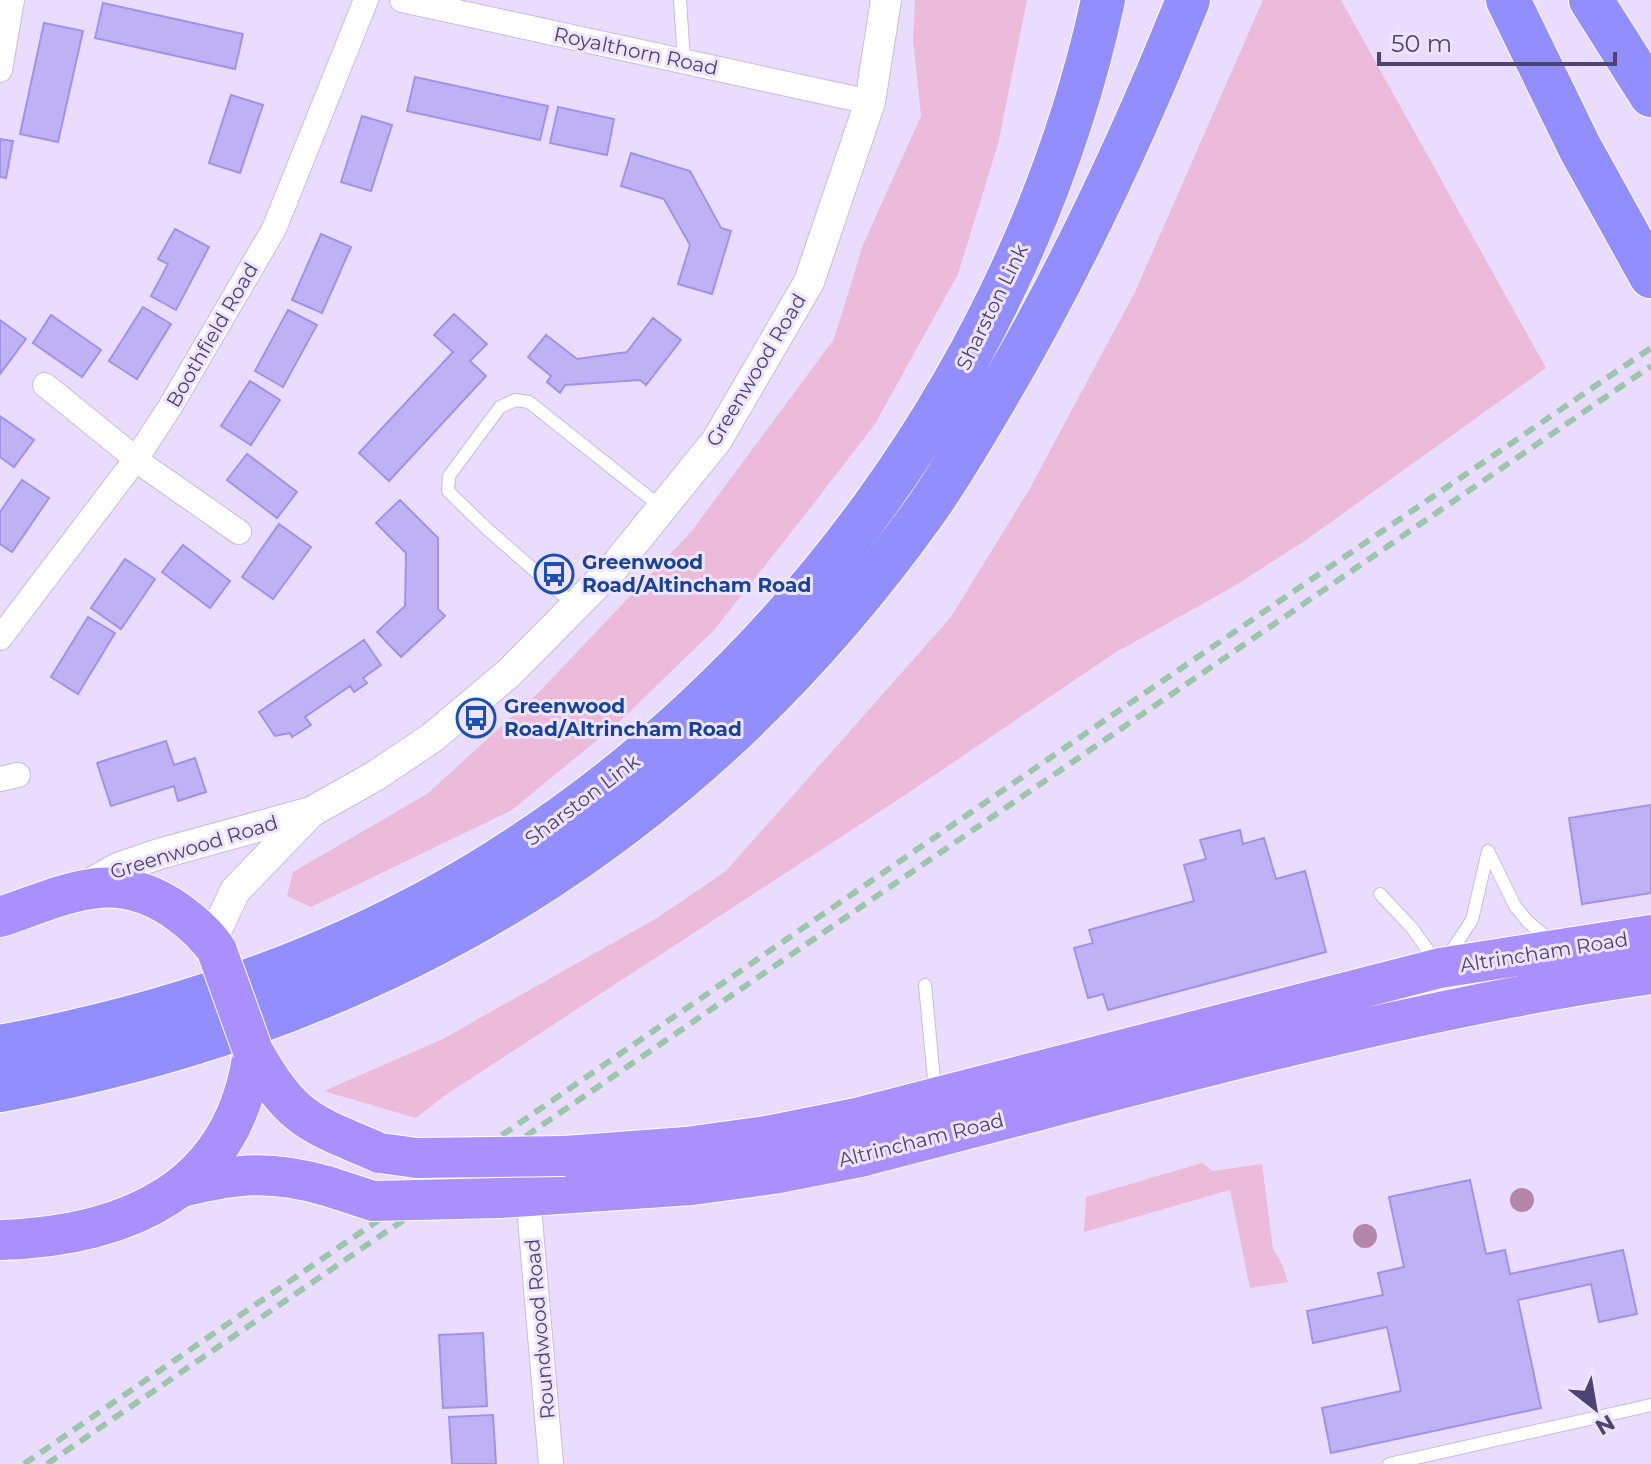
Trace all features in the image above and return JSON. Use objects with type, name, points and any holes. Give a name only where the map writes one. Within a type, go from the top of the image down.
[{"type":"highway","name":"Sharston Link","points":[[0,1047],[91,1028],[196,999],[271,973],[359,935],[476,874],[542,832],[606,785],[727,679],[840,549],[888,487],[978,342],[1047,191],[1073,114],[1103,0]]},
{"type":"highway","points":[[0,1090],[156,1056],[286,1013],[363,981],[497,911],[628,822],[755,712],[874,577],[924,513],[994,401],[1095,214],[1188,0]]},
{"type":"highway","points":[[1508,0],[1580,148],[1651,276]]},
{"type":"highway","points":[[1591,0],[1651,95]]},
{"type":"highway","points":[[0,917],[80,890],[128,887],[162,900],[184,916],[214,947]]},
{"type":"highway","name":"Altrincham Road","points":[[214,947],[253,1051],[277,1093],[318,1127],[380,1153],[417,1158],[565,1156],[686,1147],[766,1136],[856,1118],[1440,968],[1651,935]]},
{"type":"highway","name":"Altrincham Road","points":[[182,1187],[236,1175],[265,1173],[327,1186],[373,1201],[692,1185],[773,1174],[860,1157],[1389,1021],[1556,988],[1651,974]]},
{"type":"highway","points":[[0,1240],[72,1235],[106,1226],[182,1187],[208,1163],[232,1127],[243,1100],[253,1051]]},
{"type":"street","points":[[0,70],[12,0]]},
{"type":"street","name":"Boothfield Road","points":[[0,638],[136,459],[170,407],[274,229],[366,0]]},
{"type":"street","name":"Royalthorn Road","points":[[402,0],[870,102]]},
{"type":"street","name":"Greenwood Road","points":[[80,890],[118,868],[159,854],[311,812],[375,776],[433,737],[509,673],[615,566],[717,440],[809,282],[870,102],[886,0]]},
{"type":"street","points":[[45,385],[136,459],[239,532]]},
{"type":"street","name":"Greenwood Road","points":[[214,947],[235,891],[311,812]]},
{"type":"street","name":"Roundwood Road","points":[[514,1196],[551,1464]]},
{"type":"lane","points":[[680,0],[684,61]]},
{"type":"lane","points":[[577,607],[448,491],[449,476],[500,407],[515,400],[529,402],[662,508]]},
{"type":"lane","points":[[1380,894],[1424,944],[1440,968],[1472,920],[1488,851],[1515,906],[1559,949]]},
{"type":"lane","points":[[925,985],[936,1098]]},
{"type":"lane","points":[[1389,1464],[1651,1405]]},
{"type":"shaded area","points":[[915,0],[1027,0],[998,144],[958,274],[875,424],[714,630],[619,722],[512,810],[311,907],[287,896],[293,872],[427,794],[538,693],[691,532],[834,339],[863,245],[921,116],[913,39]]},
{"type":"shaded area","points":[[1263,0],[1341,0],[1546,368],[1306,540],[1236,585],[1113,654],[902,797],[447,1094],[416,1118],[324,1091],[443,1039],[657,918],[726,871],[951,617],[1029,490],[1135,292]]},
{"type":"shaded area","points":[[1202,1163],[1213,1171],[1262,1164],[1273,1249],[1288,1282],[1250,1288],[1230,1190],[1084,1232],[1086,1197]]},
{"type":"building","points":[[103,3],[243,34],[235,69],[95,38]]},
{"type":"building","points":[[44,23],[83,31],[58,142],[20,134]]},
{"type":"building","points":[[415,77],[548,106],[540,140],[407,111]]},
{"type":"building","points":[[231,95],[263,105],[240,173],[209,163]]},
{"type":"building","points":[[558,107],[614,119],[607,155],[550,143]]},
{"type":"building","points":[[362,116],[392,125],[371,191],[341,182]]},
{"type":"building","points":[[0,139],[13,141],[6,178],[0,177]]},
{"type":"building","points":[[631,153],[690,171],[721,228],[731,231],[712,294],[678,284],[690,245],[664,199],[621,186]]},
{"type":"building","points":[[175,229],[209,247],[176,310],[151,296],[168,264],[158,259]]},
{"type":"building","points":[[321,234],[351,247],[322,313],[292,300]]},
{"type":"building","points":[[143,307],[171,324],[137,379],[109,361]]},
{"type":"building","points":[[288,310],[317,325],[283,387],[255,371]]},
{"type":"building","points":[[454,314],[487,344],[470,361],[486,376],[389,481],[359,453],[453,352],[434,335]]},
{"type":"building","points":[[51,315],[101,350],[82,377],[33,343]]},
{"type":"building","points":[[653,318],[681,340],[646,385],[640,380],[565,385],[560,393],[547,382],[551,376],[528,357],[546,335],[577,359],[627,352]]},
{"type":"building","points":[[0,320],[26,339],[0,374]]},
{"type":"building","points":[[250,381],[280,400],[251,445],[221,426]]},
{"type":"building","points":[[0,416],[34,440],[14,467],[0,457]]},
{"type":"building","points":[[247,454],[297,492],[277,518],[227,480]]},
{"type":"building","points":[[22,480],[49,498],[12,552],[0,544],[0,512]]},
{"type":"building","points":[[400,500],[438,538],[438,609],[445,616],[401,657],[377,632],[405,606],[406,553],[376,523]]},
{"type":"building","points":[[279,524],[311,547],[273,599],[242,577]]},
{"type":"building","points":[[183,545],[230,581],[210,608],[162,572]]},
{"type":"building","points":[[125,559],[155,579],[121,629],[91,608]]},
{"type":"building","points":[[88,617],[115,633],[78,694],[51,677]]},
{"type":"building","points":[[364,640],[381,665],[363,678],[367,683],[354,692],[350,686],[305,717],[311,725],[292,737],[290,733],[275,736],[259,712]]},
{"type":"building","points":[[166,741],[174,765],[195,758],[206,792],[178,801],[174,786],[111,806],[97,763]]},
{"type":"building","points":[[1651,805],[1651,893],[1582,904],[1569,818]]},
{"type":"building","points":[[1240,830],[1243,844],[1264,838],[1276,879],[1305,871],[1326,952],[1108,1010],[1103,994],[1088,998],[1074,948],[1093,943],[1089,930],[1194,901],[1184,865],[1206,859],[1200,840]]},
{"type":"building","points":[[1470,1180],[1486,1254],[1505,1250],[1510,1274],[1623,1250],[1637,1314],[1599,1322],[1591,1284],[1518,1300],[1541,1408],[1331,1453],[1322,1408],[1401,1391],[1387,1327],[1313,1343],[1307,1311],[1383,1295],[1378,1273],[1404,1267],[1389,1197]]},
{"type":"building","points":[[483,1333],[487,1406],[443,1408],[439,1335]]},
{"type":"building","points":[[493,1415],[496,1464],[452,1464],[449,1417]]},
{"type":"railway","points":[[24,1464],[1651,348]]},
{"type":"railway","points":[[47,1464],[1651,366]]},
{"type":"place","name":"Greenwood Road/Altincham Road","points":[[554,574]]},
{"type":"place","name":"Greenwood Road/Altrincham Road","points":[[476,718]]}]
